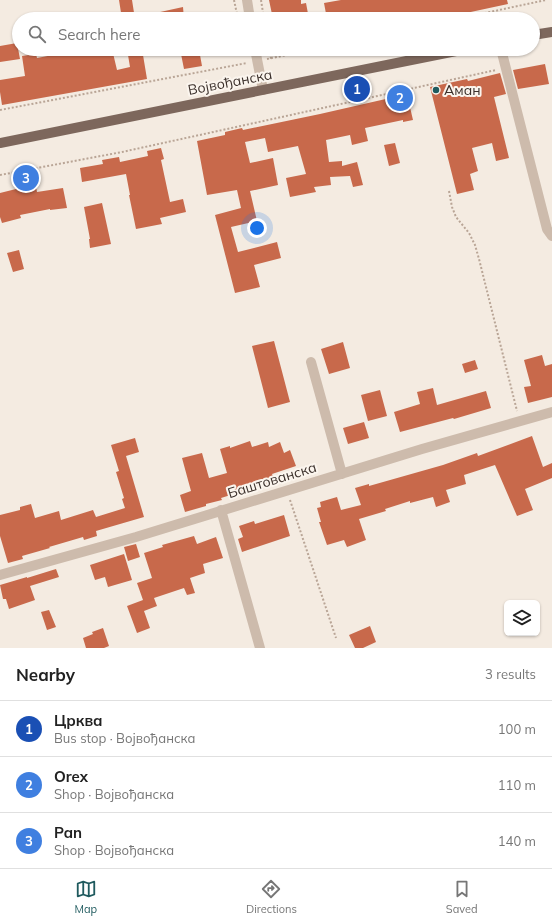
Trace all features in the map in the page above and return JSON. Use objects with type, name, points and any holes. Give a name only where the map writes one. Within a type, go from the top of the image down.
[{"type":"main road","points":[[540,35],[552,32]]},
{"type":"main road","name":"Војвођанска","points":[[0,143],[431,56]]},
{"type":"street","points":[[247,0],[249,12]]},
{"type":"street","points":[[257,56],[263,90]]},
{"type":"street","points":[[502,56],[547,229],[552,236]]},
{"type":"street","points":[[311,362],[342,474]]},
{"type":"street","name":"Баштованска","points":[[0,575],[552,412]]},
{"type":"street","points":[[221,510],[260,648]]},
{"type":"path","points":[[234,0],[237,12]]},
{"type":"path","points":[[261,0],[263,12]]},
{"type":"path","points":[[490,12],[546,0]]},
{"type":"path","points":[[0,110],[285,56]]},
{"type":"path","points":[[0,175],[122,152],[505,68]]},
{"type":"path","points":[[449,190],[456,217],[469,233],[475,245],[520,422]]},
{"type":"path","points":[[287,491],[336,638]]},
{"type":"building","points":[[119,0],[132,0],[134,12],[121,12]]},
{"type":"building","points":[[269,0],[301,0],[301,4],[306,3],[308,12],[272,12]]},
{"type":"building","points":[[341,0],[507,0],[508,4],[471,12],[326,12],[324,3]]},
{"type":"building","points":[[183,7],[183,12],[160,12]]},
{"type":"building","points":[[12,44],[12,56],[19,56],[20,59],[0,62],[0,46]]},
{"type":"building","points":[[22,56],[36,56],[37,58],[48,56],[114,56],[117,70],[130,67],[128,56],[143,56],[147,79],[2,105],[0,80],[25,76]]},
{"type":"building","points":[[181,56],[200,56],[202,66],[184,69]]},
{"type":"building","points":[[545,64],[549,84],[518,89],[513,70]]},
{"type":"building","points":[[500,73],[506,94],[494,97],[509,158],[496,161],[492,143],[472,148],[478,171],[470,174],[474,190],[457,194],[430,87],[467,79],[468,81]]},
{"type":"building","points":[[412,93],[414,102],[409,103],[413,120],[403,122],[403,120],[365,128],[368,141],[352,145],[350,135],[326,140],[329,162],[342,161],[342,166],[357,162],[363,185],[353,187],[350,176],[330,177],[331,185],[314,187],[316,192],[290,197],[286,178],[306,174],[298,146],[268,152],[265,138],[245,142],[250,163],[273,158],[278,185],[250,191],[257,221],[231,227],[238,252],[277,242],[281,258],[254,265],[260,287],[235,293],[215,215],[241,208],[237,190],[207,195],[197,141],[225,135],[225,132],[242,128],[243,130]]},
{"type":"building","points":[[395,143],[400,163],[389,166],[384,145]]},
{"type":"building","points":[[161,148],[164,159],[161,160],[170,202],[183,199],[186,212],[160,218],[162,224],[136,229],[126,174],[82,182],[80,168],[103,164],[102,160],[119,157],[120,162],[148,156],[147,151]]},
{"type":"building","points":[[33,171],[37,192],[63,188],[67,208],[50,209],[20,215],[21,218],[2,223],[0,217],[0,193],[20,188],[17,175]]},
{"type":"building","points":[[102,203],[111,244],[90,248],[90,239],[84,207]]},
{"type":"building","points":[[19,250],[24,269],[13,272],[7,253]]},
{"type":"building","points":[[274,341],[290,402],[268,408],[252,346]]},
{"type":"building","points":[[343,342],[350,368],[329,374],[321,349]]},
{"type":"building","points":[[542,355],[545,366],[552,364],[552,397],[528,403],[524,387],[531,386],[524,360]]},
{"type":"building","points":[[475,360],[478,369],[465,373],[462,364]]},
{"type":"building","points":[[433,388],[437,405],[486,391],[491,408],[454,419],[453,418],[400,432],[394,412],[420,404],[417,392]]},
{"type":"building","points":[[380,390],[387,416],[368,421],[361,395]]},
{"type":"building","points":[[364,422],[369,438],[348,444],[343,428]]},
{"type":"building","points":[[532,436],[543,467],[552,463],[552,478],[525,489],[533,510],[517,516],[495,465],[464,475],[466,484],[446,490],[450,502],[436,507],[433,497],[410,503],[410,501],[385,509],[386,511],[359,519],[366,540],[347,547],[344,540],[327,545],[319,522],[321,522],[317,508],[321,507],[320,502],[337,497],[341,510],[361,505],[355,488],[369,484],[369,486],[443,465],[477,453],[478,456]]},
{"type":"building","points":[[135,438],[139,452],[126,456],[144,517],[96,531],[97,536],[84,540],[83,537],[49,547],[50,548],[22,556],[23,559],[8,563],[0,536],[0,515],[20,510],[20,507],[31,504],[35,518],[59,511],[61,520],[93,510],[96,517],[125,508],[122,499],[124,498],[116,472],[119,471],[111,445]]},
{"type":"building","points":[[250,441],[252,447],[268,442],[269,447],[280,442],[284,453],[290,450],[296,466],[272,474],[275,481],[221,498],[222,500],[185,512],[180,495],[191,491],[182,458],[202,453],[209,478],[227,473],[220,449],[230,446],[230,448]]},
{"type":"building","points":[[284,515],[290,536],[242,552],[238,539],[243,537],[239,526],[254,521],[255,524]]},
{"type":"building","points":[[194,536],[197,544],[216,537],[223,558],[203,564],[205,573],[190,578],[195,593],[187,595],[184,588],[154,598],[157,606],[144,611],[150,628],[137,633],[127,606],[143,600],[137,583],[152,578],[144,553],[163,547],[162,545]]},
{"type":"building","points":[[136,544],[140,557],[128,561],[124,547]]},
{"type":"building","points":[[124,554],[132,580],[108,587],[105,577],[95,580],[90,565]]},
{"type":"building","points":[[56,569],[59,577],[30,586],[35,600],[9,609],[6,599],[3,599],[0,585]]},
{"type":"building","points":[[49,610],[56,627],[47,630],[41,612]]},
{"type":"building","points":[[370,626],[376,642],[363,648],[355,648],[349,635]]},
{"type":"building","points":[[103,628],[109,646],[104,648],[86,648],[83,638],[93,634],[92,632]]},
{"type":"place","name":"Црква","points":[[357,89]]},
{"type":"place","name":"Аман","points":[[436,90]]},
{"type":"place","name":"Orex","points":[[400,98]]},
{"type":"place","name":"Pan","points":[[26,178]]}]
